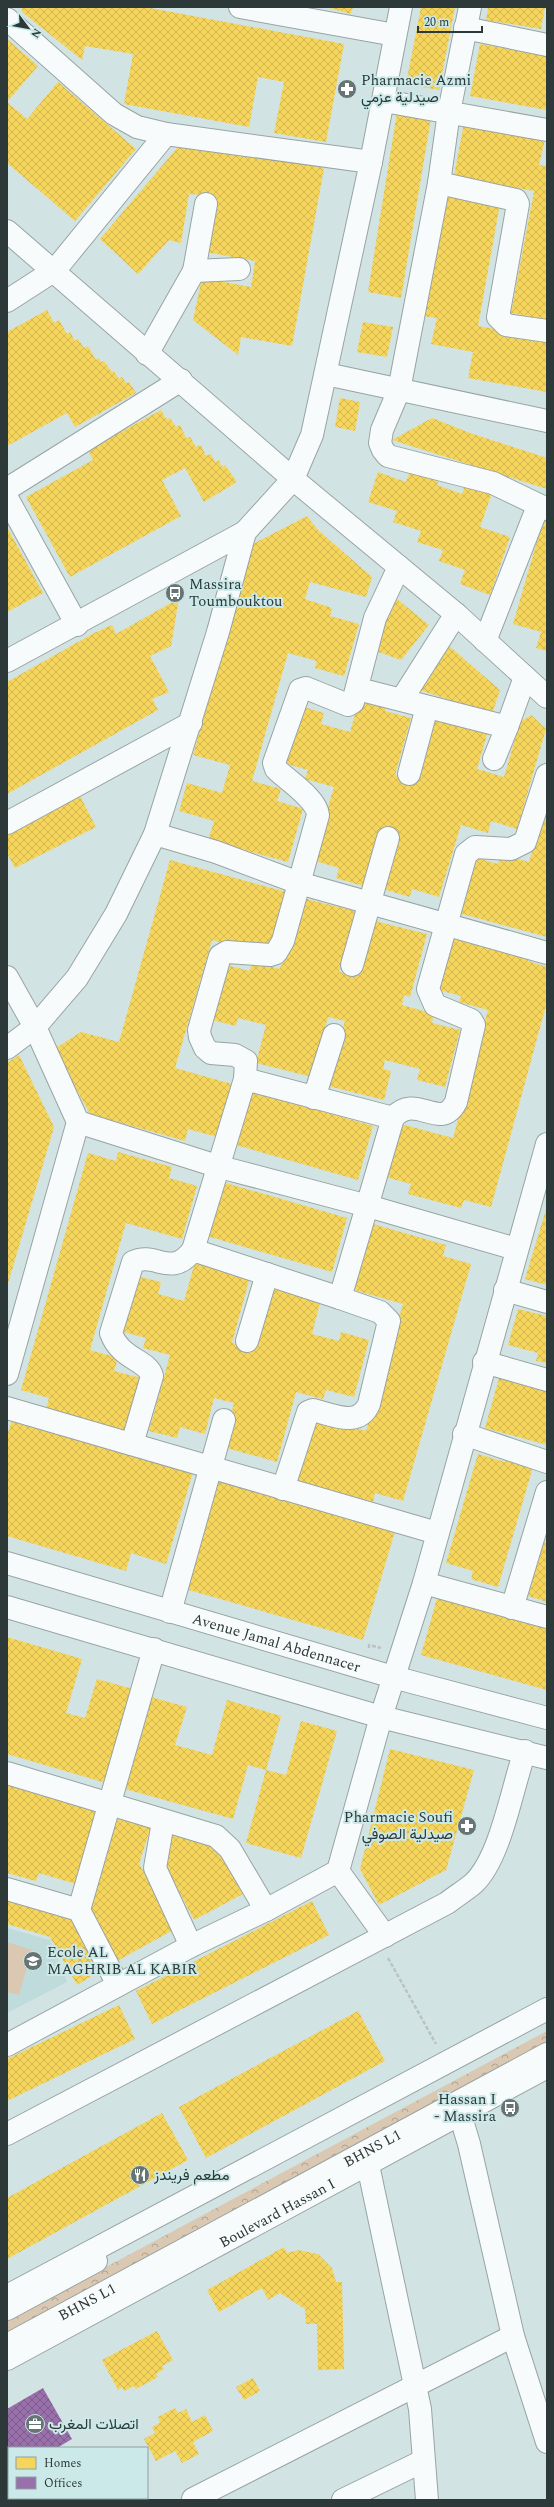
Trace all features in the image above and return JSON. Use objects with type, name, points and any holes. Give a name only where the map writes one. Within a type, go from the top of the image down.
[{"type":"street","points":[[240,7],[396,35]]},
{"type":"street","points":[[7,662],[245,532],[293,479],[312,435],[326,374],[384,101],[401,7]]},
{"type":"street","points":[[470,7],[449,112],[439,183],[399,390],[382,430],[380,443],[388,456],[420,466],[493,483],[543,507],[485,641]]},
{"type":"street","points":[[7,19],[114,114],[137,127],[166,134],[371,162]]},
{"type":"street","points":[[465,28],[547,45]]},
{"type":"street","points":[[384,101],[547,130]]},
{"type":"street","points":[[7,301],[55,270],[166,134]]},
{"type":"street","points":[[439,183],[516,200],[518,204],[498,317],[506,325],[547,331]]},
{"type":"street","points":[[147,354],[194,271],[206,204]]},
{"type":"street","points":[[7,231],[55,270],[147,354],[181,380],[293,479],[456,614],[547,697]]},
{"type":"street","points":[[194,271],[240,269]]},
{"type":"street","points":[[326,374],[547,421]]},
{"type":"street","points":[[7,489],[181,380]]},
{"type":"street","points":[[7,498],[77,625]]},
{"type":"street","points":[[7,1048],[35,1027],[77,978],[116,914],[155,834],[191,723],[245,532]]},
{"type":"street","points":[[132,1444],[152,1376],[148,1367],[127,1356],[119,1348],[111,1333],[130,1267],[133,1262],[142,1258],[177,1264],[185,1261],[193,1250],[220,1167],[245,1079],[246,1061],[235,1055],[211,1053],[205,1048],[199,1030],[220,956],[224,952],[270,955],[276,953],[283,941],[318,810],[312,801],[276,769],[274,763],[300,690],[306,688],[348,705],[353,702],[358,689],[375,618],[399,567]]},
{"type":"street","points":[[402,698],[456,614]]},
{"type":"street","points":[[494,759],[525,677]]},
{"type":"street","points":[[358,689],[402,698],[427,707],[507,726]]},
{"type":"street","points":[[410,774],[427,707]]},
{"type":"street","points":[[7,823],[191,723]]},
{"type":"street","points":[[340,1298],[393,1118],[401,1109],[408,1107],[444,1114],[452,1110],[456,1102],[475,1027],[471,1020],[442,1009],[431,1000],[428,989],[466,854],[475,847],[511,849],[525,842],[547,775]]},
{"type":"street","points":[[155,834],[216,852],[298,883],[547,952]]},
{"type":"street","points":[[352,965],[388,838]]},
{"type":"street","points":[[7,978],[35,1027],[78,1122],[7,1374]]},
{"type":"street","points":[[314,1098],[334,1035]]},
{"type":"street","points":[[245,1079],[393,1118]]},
{"type":"street","points":[[78,1122],[220,1167],[368,1206],[516,1249]]},
{"type":"street","points":[[7,2045],[191,1946],[266,1910],[338,1871],[381,1716],[424,1583],[484,1362],[547,1145]]},
{"type":"street","points":[[193,1250],[380,1312],[389,1321],[369,1404],[363,1414],[354,1419],[313,1410],[308,1412],[283,1489]]},
{"type":"street","points":[[248,1341],[267,1274]]},
{"type":"street","points":[[505,1290],[547,1302]]},
{"type":"street","points":[[484,1362],[547,1380]]},
{"type":"street","points":[[7,1408],[437,1533]]},
{"type":"street","points":[[170,1612],[224,1420]]},
{"type":"street","points":[[464,1434],[547,1462]]},
{"type":"street","points":[[512,1608],[542,1531],[547,1492]]},
{"type":"street","name":"Avenue Jamal Abdennacer","points":[[7,1563],[394,1677],[547,1718]]},
{"type":"street","points":[[424,1583],[547,1617]]},
{"type":"street","points":[[7,1607],[381,1716],[525,1751],[547,1758]]},
{"type":"street","points":[[118,1985],[79,1910],[154,1649]]},
{"type":"street","points":[[7,2134],[447,1903],[474,1883],[487,1864],[498,1843],[525,1751]]},
{"type":"street","points":[[7,1773],[163,1822],[216,1836],[230,1849],[266,1910]]},
{"type":"street","points":[[163,1822],[155,1858],[155,1868],[191,1946]]},
{"type":"street","points":[[338,1871],[382,1938]]},
{"type":"street","points":[[7,1889],[79,1910]]},
{"type":"street","points":[[7,2296],[547,2009]]},
{"type":"street","name":"BHNS L1","points":[[7,2309],[547,2020]]},
{"type":"street","name":"BHNS L1","points":[[7,2345],[547,2054]]},
{"type":"street","name":"Boulevard Hassan I","points":[[7,2359],[547,2067]]},
{"type":"street","points":[[460,2114],[469,2144],[513,2336],[547,2442]]},
{"type":"street","points":[[368,2165],[416,2386],[420,2409],[427,2500]]},
{"type":"street","points":[[193,2499],[513,2336]]},
{"type":"street","points":[[343,2500],[423,2461]]},
{"type":"path","points":[[382,1938],[446,2062]]},
{"type":"shaded area","name":"Ecole AL MAGHRIB AL KABIR","points":[[7,1928],[50,1940],[67,1982],[7,2013]]},
{"type":"green space","points":[[7,1942],[32,1950],[19,1995],[7,1992]]},
{"type":"green space","points":[[547,2031],[547,2051],[7,2340],[7,2320]]},
{"type":"building: Homes","points":[[22,7],[145,7],[344,44],[326,142],[274,133],[284,82],[258,77],[249,127],[124,104],[133,54],[85,46],[82,60],[22,12]]},
{"type":"building: Homes","points":[[326,7],[353,7],[351,14]]},
{"type":"building: Homes","points":[[421,7],[455,7],[439,90],[406,84]]},
{"type":"building: Homes","points":[[488,7],[545,7],[541,29],[486,20]]},
{"type":"building: Homes","points":[[7,39],[38,66],[7,102]]},
{"type":"building: Homes","points":[[480,44],[547,56],[547,110],[470,96]]},
{"type":"building: Homes","points":[[58,82],[136,149],[75,221],[7,163],[7,102],[27,119]]},
{"type":"building: Homes","points":[[398,106],[432,112],[401,298],[368,292]]},
{"type":"building: Homes","points":[[464,123],[545,139],[539,165],[547,166],[547,320],[511,313],[534,191],[454,176]]},
{"type":"building: Homes","points":[[183,141],[324,168],[292,346],[241,337],[238,355],[193,320],[202,278],[251,287],[255,261],[205,252],[215,196],[189,194],[181,243],[169,240],[138,274],[100,239]]},
{"type":"building: Homes","points":[[445,195],[500,204],[478,326],[547,338],[547,392],[468,378],[473,352],[431,344],[437,318],[423,316]]},
{"type":"building: Homes","points":[[47,310],[54,323],[59,320],[67,334],[70,332],[75,341],[78,339],[84,348],[88,346],[96,360],[99,358],[101,362],[104,361],[112,372],[114,371],[119,379],[122,377],[126,383],[129,382],[136,393],[75,427],[67,413],[7,446],[7,332]]},
{"type":"building: Homes","points":[[363,322],[393,327],[387,357],[357,352]]},
{"type":"building: Homes","points":[[340,398],[360,402],[355,431],[335,427]]},
{"type":"building: Homes","points":[[161,410],[166,419],[170,418],[176,427],[180,425],[186,438],[190,437],[196,447],[201,445],[206,456],[211,454],[215,462],[219,460],[222,467],[225,465],[237,482],[204,502],[185,468],[162,480],[181,516],[70,577],[26,497],[93,460],[88,450]]},
{"type":"building: Homes","points":[[432,418],[470,433],[547,458],[547,489],[392,440]]},
{"type":"building: Homes","points":[[412,466],[440,476],[437,485],[462,494],[467,478],[494,487],[480,527],[510,537],[490,595],[460,584],[465,570],[439,561],[443,550],[417,542],[421,531],[393,522],[397,511],[368,502],[378,472],[406,482]]},
{"type":"building: Homes","points":[[307,516],[318,530],[372,577],[366,597],[310,582],[305,599],[332,608],[330,616],[359,624],[344,676],[315,668],[317,661],[288,653],[252,781],[281,789],[277,801],[303,809],[288,862],[208,840],[214,821],[179,811],[187,783],[222,793],[230,765],[193,755],[246,564],[249,546]]},
{"type":"building: Homes","points":[[544,517],[547,518],[547,651],[536,648],[541,632],[513,624]]},
{"type":"building: Homes","points":[[7,527],[43,593],[7,612]]},
{"type":"building: Homes","points":[[397,599],[429,625],[401,660],[373,650],[380,620]]},
{"type":"building: Homes","points":[[176,600],[178,604],[171,646],[150,656],[169,692],[152,699],[158,710],[7,794],[7,682],[94,633],[112,625],[116,634]]},
{"type":"building: Homes","points":[[448,645],[500,690],[492,714],[420,690]]},
{"type":"building: Homes","points":[[361,694],[387,702],[385,711],[411,718],[395,775],[415,781],[433,715],[488,731],[477,769],[504,777],[520,722],[531,715],[546,729],[517,829],[491,821],[488,833],[461,825],[439,897],[412,889],[410,897],[383,889],[398,835],[380,830],[363,886],[336,878],[339,868],[312,860],[334,787],[305,779],[308,770],[280,762],[297,705],[324,713],[321,724],[350,732]]},
{"type":"building: Homes","points":[[78,792],[96,827],[15,868],[7,853],[7,829]]},
{"type":"building: Homes","points":[[547,799],[547,937],[455,912],[470,856],[498,864],[501,854],[529,862]]},
{"type":"building: Homes","points":[[170,860],[286,892],[270,949],[242,941],[240,948],[212,940],[175,1068],[232,1084],[217,1137],[188,1129],[185,1141],[90,1114],[54,1049],[81,1032],[119,1042]]},
{"type":"building: Homes","points":[[298,897],[355,911],[339,972],[356,976],[371,920],[427,934],[410,997],[404,995],[402,1005],[434,1014],[432,1023],[460,1030],[445,1087],[417,1080],[420,1069],[385,1060],[383,1069],[391,1071],[384,1100],[328,1086],[345,1021],[328,1017],[312,1077],[256,1063],[266,1025],[238,1018],[236,1026],[208,1019],[222,964],[250,971],[252,962],[280,969]]},
{"type":"building: Homes","points":[[451,930],[531,951],[528,961],[547,967],[547,1002],[491,1207],[464,1200],[461,1208],[408,1194],[411,1184],[382,1176],[397,1123],[453,1138],[488,1010],[459,1002],[461,996],[435,989]]},
{"type":"building: Homes","points":[[19,1055],[54,1127],[7,1287],[7,1063]]},
{"type":"building: Homes","points":[[245,1089],[373,1126],[358,1180],[229,1143]]},
{"type":"building: Homes","points":[[118,1152],[172,1167],[169,1178],[197,1186],[182,1239],[126,1223],[123,1233],[90,1350],[118,1358],[114,1371],[141,1378],[126,1431],[46,1409],[49,1398],[21,1390],[88,1153],[116,1161]]},
{"type":"building: Homes","points":[[219,1181],[347,1218],[332,1272],[203,1235]]},
{"type":"building: Homes","points":[[547,1206],[547,1285],[525,1279]]},
{"type":"building: Homes","points":[[366,1222],[446,1245],[443,1256],[471,1264],[403,1501],[375,1493],[373,1502],[292,1479],[310,1415],[366,1431],[403,1304],[347,1288]]},
{"type":"building: Homes","points":[[195,1262],[250,1277],[232,1343],[239,1345],[268,1285],[321,1299],[312,1334],[339,1341],[341,1332],[369,1340],[354,1397],[326,1390],[323,1399],[296,1392],[277,1462],[223,1447],[234,1403],[214,1398],[205,1434],[180,1427],[177,1438],[149,1431],[170,1355],[143,1348],[146,1338],[117,1330],[132,1275],[161,1282],[158,1294],[184,1301]]},
{"type":"building: Homes","points":[[518,1309],[547,1316],[547,1363],[536,1361],[538,1353],[508,1345]]},
{"type":"building: Homes","points":[[501,1371],[547,1384],[547,1445],[485,1428]]},
{"type":"building: Homes","points":[[12,1420],[193,1472],[166,1564],[131,1553],[126,1571],[7,1536],[7,1436]]},
{"type":"building: Homes","points":[[508,1453],[535,1460],[498,1587],[471,1579],[473,1571],[446,1563],[478,1454],[505,1462]]},
{"type":"building: Homes","points":[[213,1479],[395,1531],[363,1640],[182,1588]]},
{"type":"building: Homes","points":[[543,1542],[547,1543],[547,1602],[528,1596]]},
{"type":"building: Homes","points":[[439,1591],[547,1621],[547,1690],[421,1655]]},
{"type":"building: Homes","points":[[7,1637],[82,1659],[66,1713],[85,1718],[97,1679],[133,1689],[106,1783],[7,1754]]},
{"type":"building: Homes","points":[[151,1697],[187,1707],[175,1745],[212,1755],[227,1700],[281,1716],[266,1770],[248,1765],[233,1819],[125,1789]]},
{"type":"building: Homes","points":[[301,1721],[337,1731],[301,1858],[246,1843],[266,1770],[286,1775]]},
{"type":"building: Homes","points":[[390,1749],[474,1770],[446,1870],[379,1905],[360,1869]]},
{"type":"building: Homes","points":[[7,1774],[97,1810],[76,1884],[39,1873],[36,1881],[7,1873]]},
{"type":"building: Homes","points":[[112,1815],[151,1826],[139,1864],[177,1928],[117,1961],[86,1905]]},
{"type":"building: Homes","points":[[170,1831],[215,1841],[243,1894],[194,1920],[163,1861]]},
{"type":"building: Homes","points":[[7,1894],[70,1911],[103,1969],[77,1985],[50,1937],[7,1924]]},
{"type":"building: Homes","points":[[312,1901],[329,1935],[152,2024],[136,1991]]},
{"type":"building: Homes","points":[[119,2005],[135,2039],[7,2101],[7,2059]]},
{"type":"building: Homes","points":[[358,2011],[385,2061],[206,2158],[179,2107]]},
{"type":"building: Homes","points":[[162,2113],[188,2160],[7,2259],[7,2198]]},
{"type":"building: Homes","points":[[284,2247],[287,2253],[298,2250],[318,2254],[332,2268],[336,2282],[342,2282],[344,2369],[318,2370],[317,2324],[306,2324],[305,2309],[280,2293],[268,2300],[262,2288],[219,2312],[207,2290]]},
{"type":"building: Homes","points":[[157,2331],[173,2360],[162,2366],[164,2369],[156,2374],[158,2377],[136,2389],[134,2386],[124,2391],[122,2387],[118,2390],[102,2360]]},
{"type":"building: Homes","points":[[253,2378],[260,2391],[244,2400],[236,2387]]},
{"type":"building: Homes","points":[[175,2408],[178,2413],[186,2409],[192,2422],[205,2415],[213,2431],[193,2442],[199,2454],[182,2463],[175,2451],[156,2461],[144,2439],[155,2433],[152,2427],[160,2423],[158,2417]]},
{"type":"building: Homes","points":[[7,2490],[8,2499],[89,2500],[7,2500]]},
{"type":"building: Offices","name":"اتصلات المغرب","points":[[43,2388],[72,2439],[59,2447],[8,2447],[7,2476],[7,2409]]},
{"type":"place","name":"Pharmacie Azmi صيدلية عزمي","points":[[347,89]]},
{"type":"place","name":"Massira Toumbouktou","points":[[175,593]]},
{"type":"place","name":"Pharmacie Soufi صيدلية الصوفي","points":[[467,1826]]},
{"type":"place","name":"Ecole AL MAGHRIB AL KABIR","points":[[33,1961]]},
{"type":"place","name":"Hassan I - Massira","points":[[510,2108]]},
{"type":"place","name":"مطعم فريندز","points":[[140,2175]]},
{"type":"place","name":"اتصلات المغرب","points":[[35,2424]]}]
